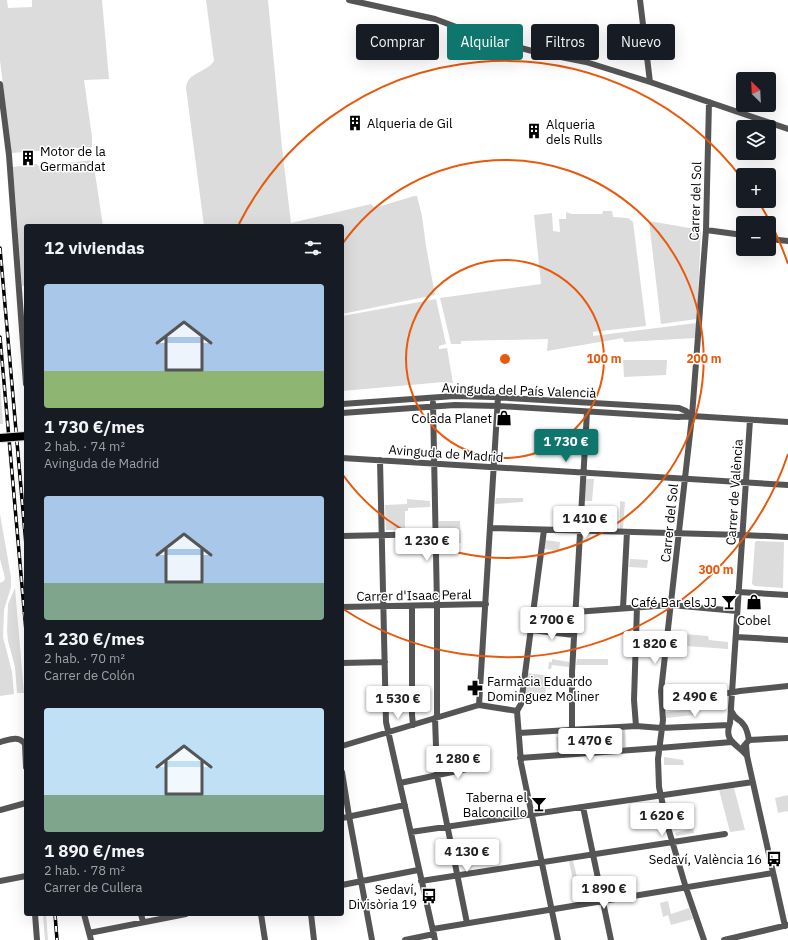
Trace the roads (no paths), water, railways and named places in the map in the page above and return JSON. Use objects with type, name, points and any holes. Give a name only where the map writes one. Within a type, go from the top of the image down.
[{"type":"main road","points":[[0,438],[24,436]]},
{"type":"street","points":[[349,0],[435,19],[491,40],[536,52],[586,62],[788,129]]},
{"type":"street","points":[[640,0],[650,82]]},
{"type":"street","points":[[0,84],[9,155],[24,357]]},
{"type":"street","name":"Carrer del Sol","points":[[704,940],[686,888],[661,795],[658,759],[662,720],[661,691],[672,605],[692,416],[706,230],[709,102]]},
{"type":"street","points":[[706,230],[736,234]]},
{"type":"street","points":[[776,240],[788,241]]},
{"type":"street","name":"Avinguda del País Valencià","points":[[344,404],[455,396],[498,397],[679,408],[686,410],[692,416]]},
{"type":"street","points":[[439,397],[433,401],[432,406],[437,605],[437,776],[467,923]]},
{"type":"street","points":[[479,705],[498,397]]},
{"type":"street","name":"Avinguda del País Valencià","points":[[344,413],[432,406],[498,406],[788,422]]},
{"type":"street","points":[[572,731],[575,612],[587,412]]},
{"type":"street","name":"Carrer de València","points":[[730,724],[750,420]]},
{"type":"street","name":"Avinguda de Madrid","points":[[344,458],[788,485]]},
{"type":"street","points":[[380,460],[386,722],[418,870],[434,934]]},
{"type":"street","points":[[491,528],[788,537]]},
{"type":"street","points":[[544,530],[521,704],[517,711],[520,758],[558,940]]},
{"type":"street","points":[[623,608],[627,532]]},
{"type":"street","points":[[344,536],[435,534]]},
{"type":"street","points":[[738,592],[788,595]]},
{"type":"street","name":"Carrer d'Isaac Peral","points":[[344,608],[486,604]]},
{"type":"street","points":[[575,612],[672,605],[737,611]]},
{"type":"street","points":[[412,606],[413,725]]},
{"type":"street","points":[[636,726],[634,700],[637,607]]},
{"type":"street","points":[[531,630],[574,635]]},
{"type":"street","points":[[736,637],[788,640]]},
{"type":"street","points":[[344,663],[385,662]]},
{"type":"street","points":[[661,691],[732,693],[740,690],[788,686]]},
{"type":"street","points":[[344,745],[479,705],[517,711]]},
{"type":"street","points":[[724,940],[787,926],[773,873],[747,756],[748,735],[743,724],[737,720],[731,710]]},
{"type":"street","points":[[519,734],[636,726],[661,728],[730,724],[737,720]]},
{"type":"street","points":[[730,724],[729,730],[732,742],[747,756]]},
{"type":"street","points":[[0,742],[16,738],[20,739],[24,743]]},
{"type":"street","points":[[739,747],[747,743],[788,738]]},
{"type":"street","points":[[520,758],[732,742]]},
{"type":"street","points":[[400,783],[476,767]]},
{"type":"street","points":[[411,832],[753,782]]},
{"type":"street","points":[[344,785],[372,940]]},
{"type":"street","points":[[0,810],[24,804]]},
{"type":"street","points":[[344,817],[405,806]]},
{"type":"street","points":[[583,806],[611,940]]},
{"type":"street","points":[[421,881],[593,853],[725,834]]},
{"type":"street","points":[[344,885],[418,870]]},
{"type":"street","points":[[405,940],[434,934],[467,923],[773,873]]},
{"type":"street","points":[[0,881],[24,876]]},
{"type":"street","points":[[35,916],[37,940]]},
{"type":"street","points":[[85,916],[91,940]]},
{"type":"street","points":[[142,916],[143,922]]},
{"type":"street","points":[[89,933],[175,916]]},
{"type":"street","points":[[262,916],[266,940]]},
{"type":"street","points":[[310,916],[314,940]]},
{"type":"street","points":[[755,933],[758,940]]},
{"type":"railway","points":[[0,248],[24,522]]},
{"type":"railway","points":[[0,337],[24,608]]},
{"type":"railway","points":[[55,916],[57,940]]},
{"type":"place","name":"Alqueria de Gil","points":[[355,123]]},
{"type":"place","name":"Alqueria dels Rulls","points":[[534,131]]},
{"type":"place","name":"Motor de la Germandat","points":[[28,158]]},
{"type":"place","name":"Colada Planet","points":[[504,418]]},
{"type":"place","name":"Café Bar els JJ","points":[[729,602]]},
{"type":"place","name":"Cobel","points":[[754,602]]},
{"type":"place","name":"Farmàcia Eduardo Dominguez Moliner","points":[[475,688]]},
{"type":"place","name":"Taberna el Balconcillo","points":[[539,804]]},
{"type":"place","name":"Sedaví, València 16","points":[[774,859]]},
{"type":"place","name":"Sedaví, Divisòria 19","points":[[429,896]]}]
